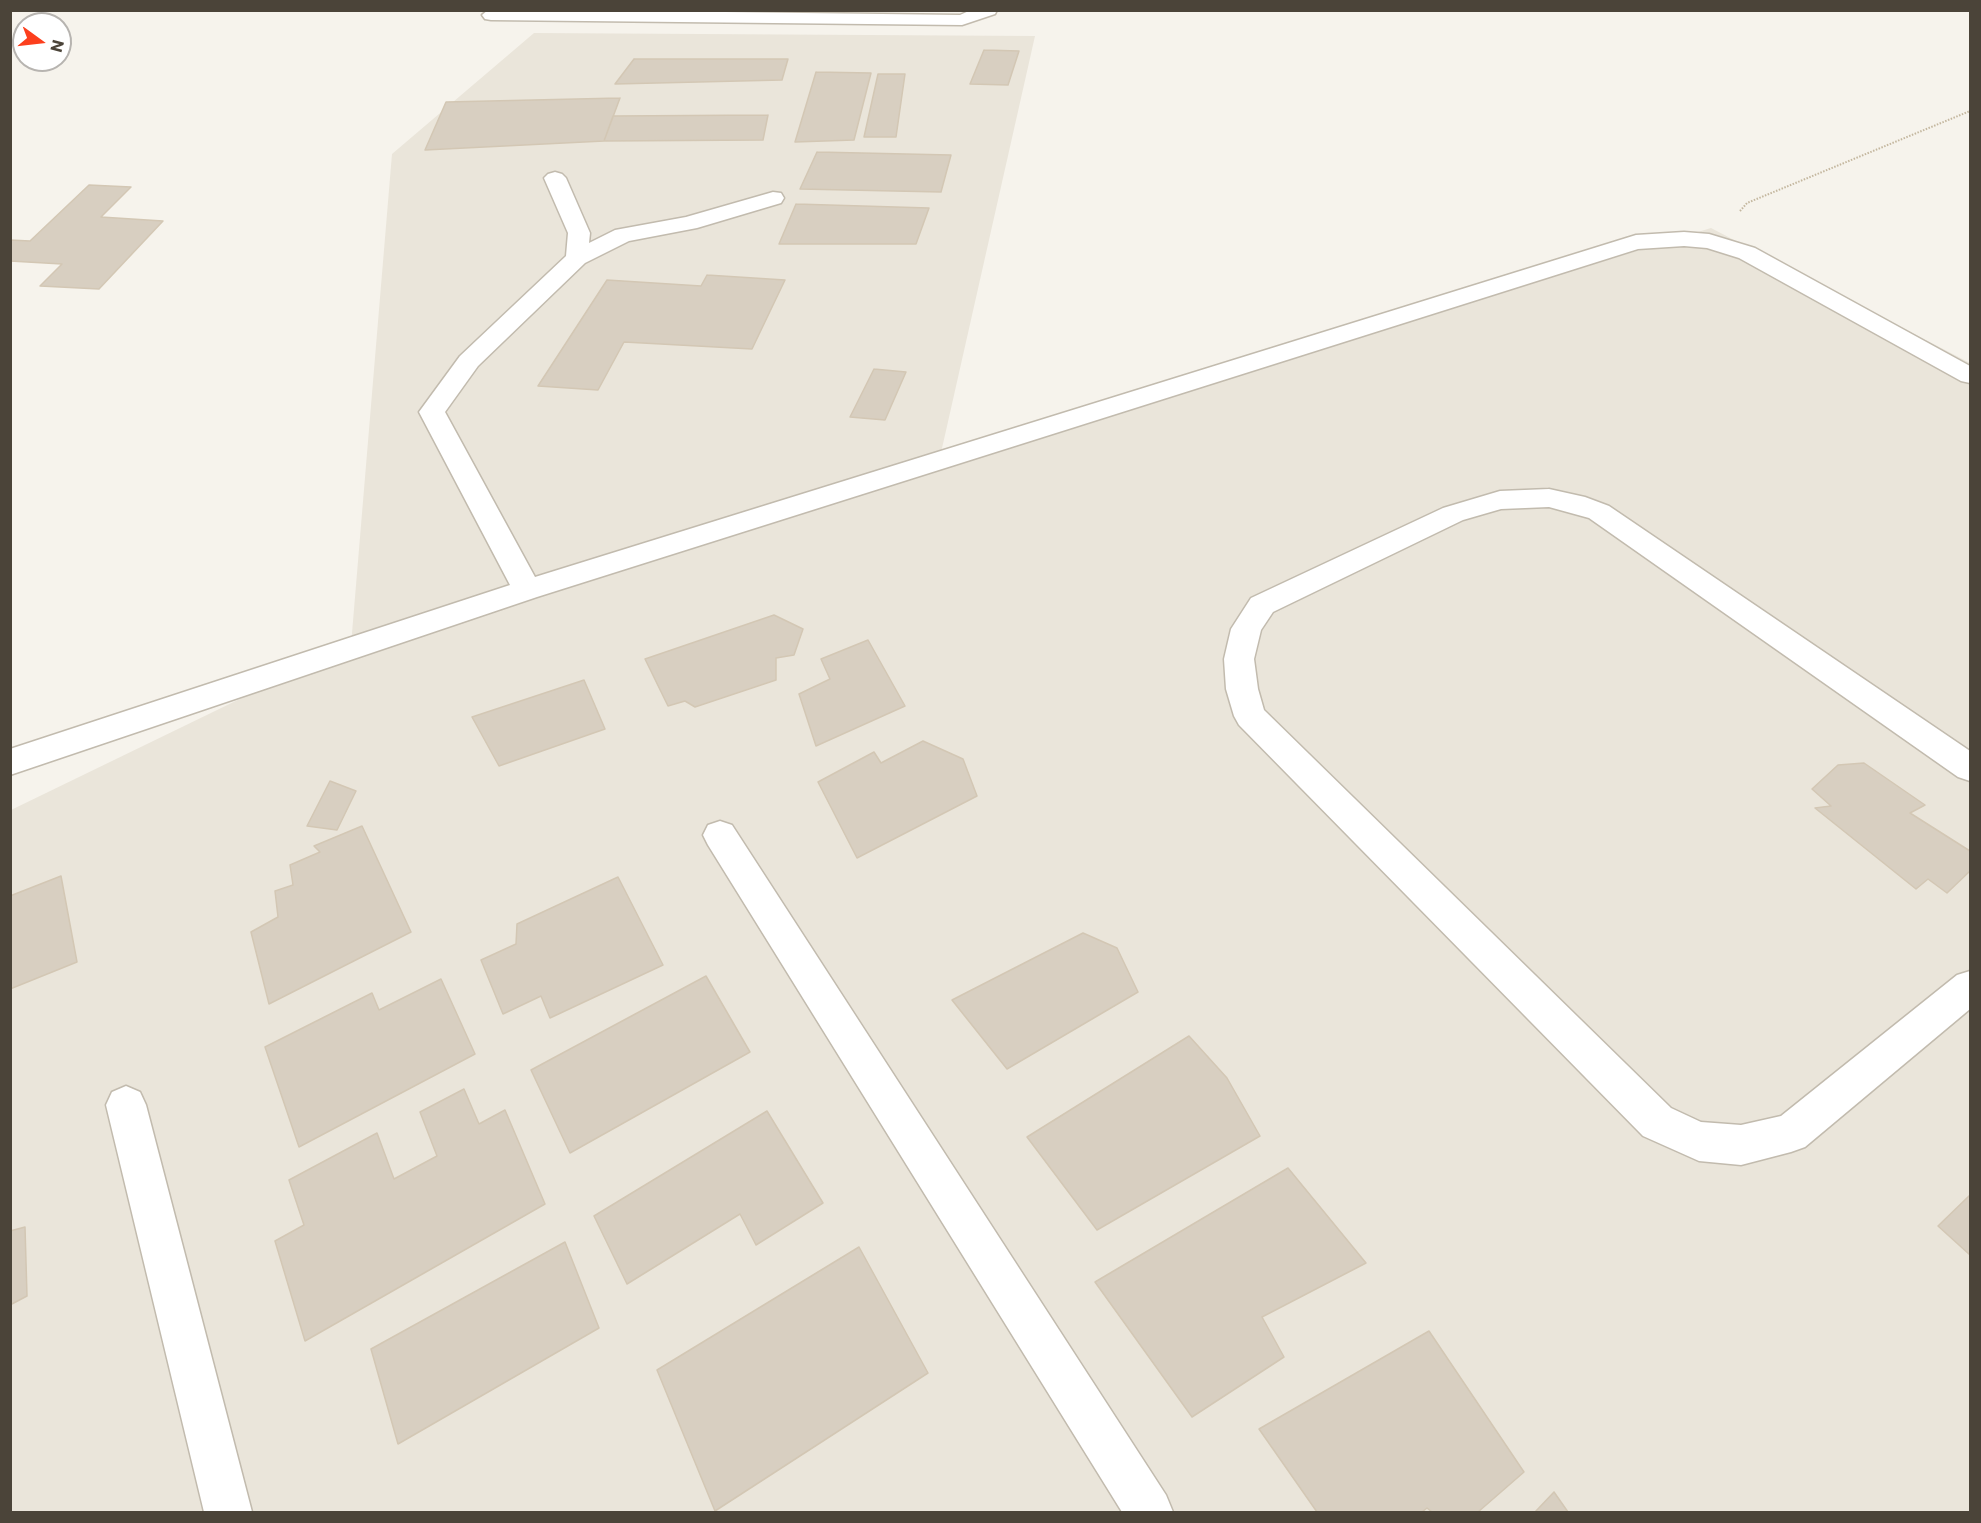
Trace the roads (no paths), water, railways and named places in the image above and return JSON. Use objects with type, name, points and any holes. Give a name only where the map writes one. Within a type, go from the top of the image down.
[{"type":"street","points":[[491,15],[962,20],[989,10]]},
{"type":"street","points":[[555,178],[579,233],[577,258]]},
{"type":"street","points":[[527,590],[432,412],[470,361],[577,258],[623,235],[689,223],[773,198]]},
{"type":"street","points":[[10,762],[527,590],[1636,242],[1684,239],[1709,241],[1731,247],[1762,260],[1971,376]]},
{"type":"street","points":[[1971,768],[1599,512],[1575,502],[1549,498],[1500,500],[1453,514],[1262,605],[1246,629],[1239,659],[1242,689],[1250,717],[1658,1122],[1699,1141],[1742,1144],[1791,1133],[1971,987]]},
{"type":"street","points":[[720,834],[1149,1512]]},
{"type":"street","points":[[126,1105],[228,1512]]}]
